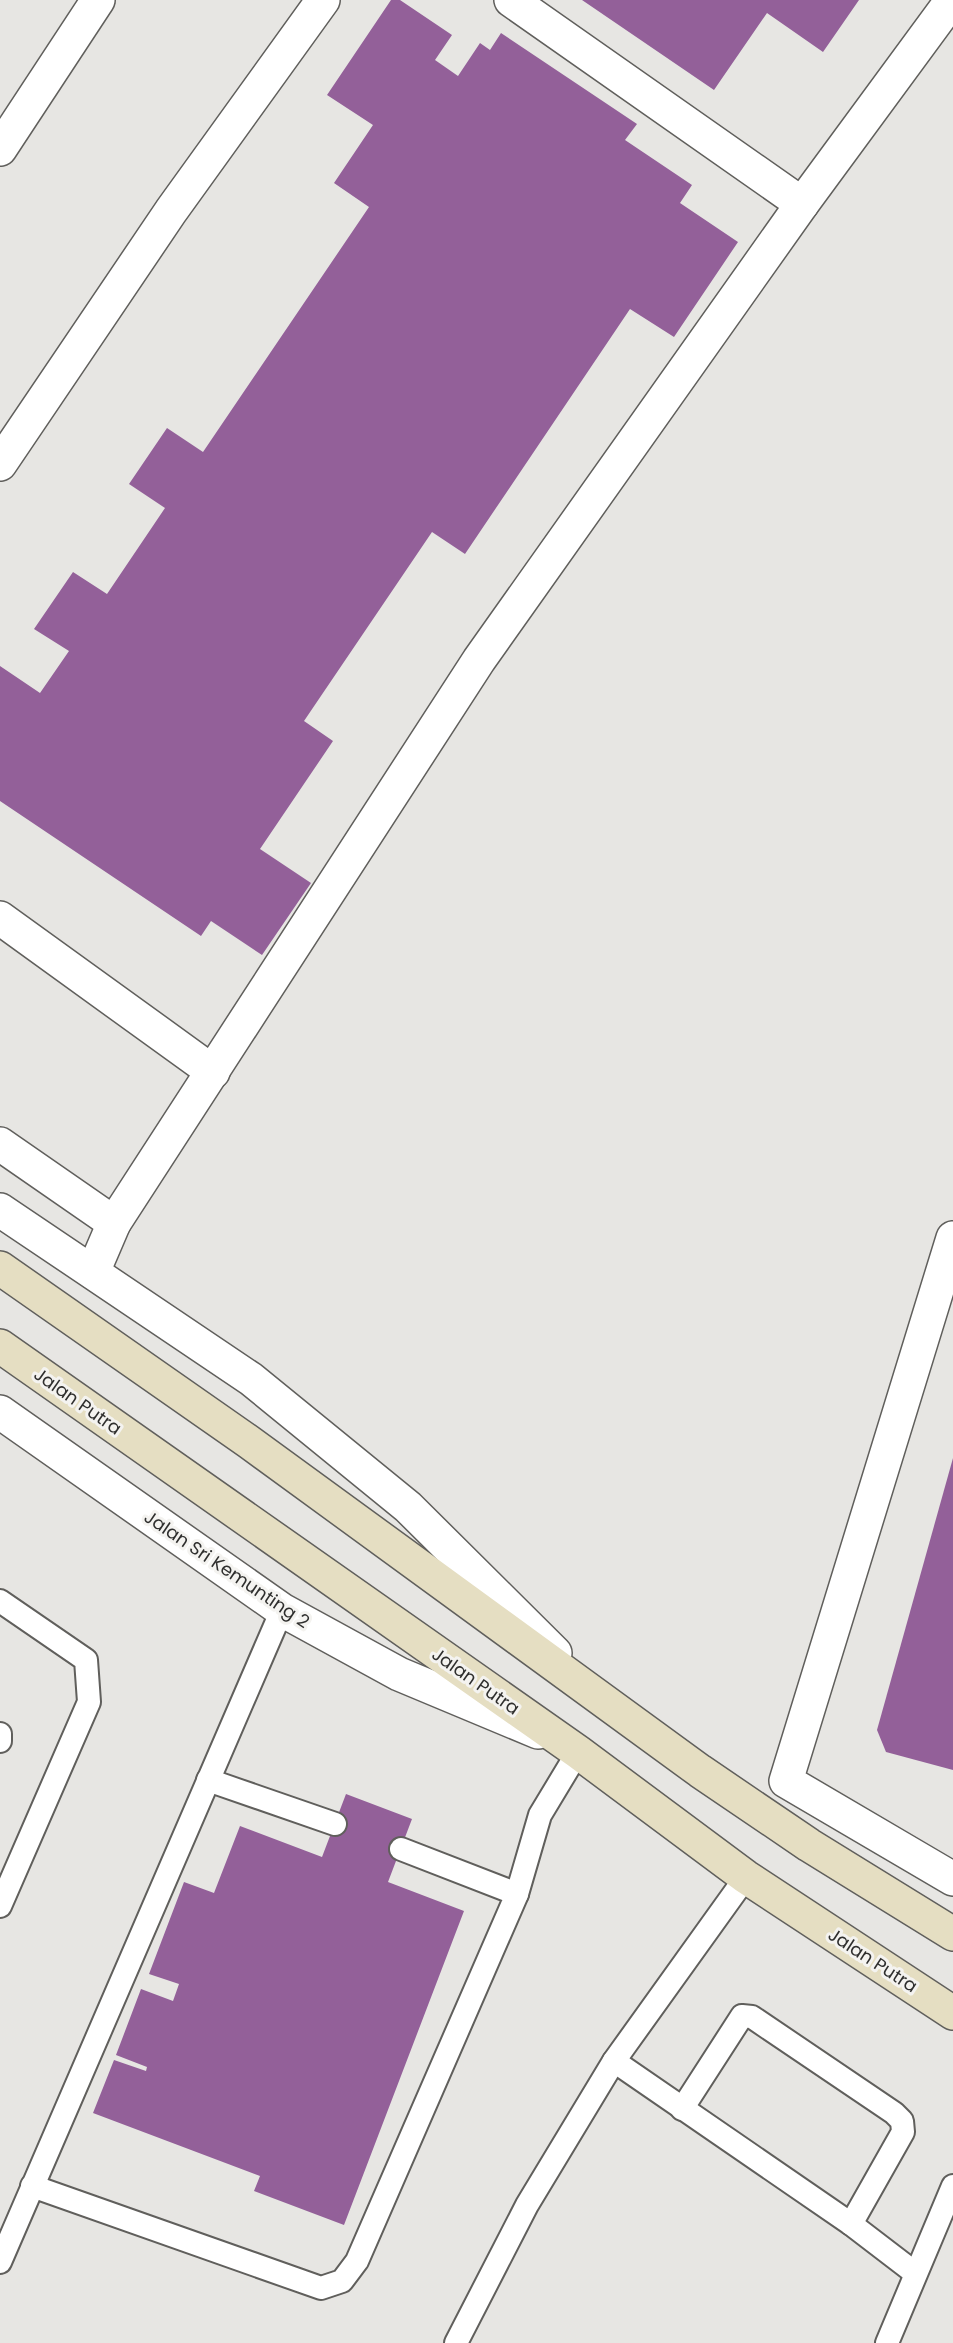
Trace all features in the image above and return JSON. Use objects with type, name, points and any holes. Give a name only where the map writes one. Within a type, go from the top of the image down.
[{"type":"main road","points":[[0,1268],[249,1442],[700,1771],[953,1934]]},
{"type":"main road","name":"Jalan Putra","points":[[0,1346],[573,1749],[746,1877],[953,2013]]},
{"type":"street","points":[[0,149],[98,0]]},
{"type":"street","points":[[0,464],[171,211],[323,0]]},
{"type":"street","points":[[511,0],[802,204]]},
{"type":"street","points":[[93,1272],[114,1222],[480,660],[802,204],[952,0]]},
{"type":"street","points":[[0,918],[213,1072]]},
{"type":"street","points":[[0,1144],[114,1222]]},
{"type":"street","points":[[0,1210],[251,1379],[408,1507],[599,1696]]},
{"type":"street","points":[[771,1818],[786,1781],[953,1238]]},
{"type":"street","name":"Jalan Sri Kemunting 2","points":[[0,1412],[282,1610],[399,1674],[573,1749]]},
{"type":"street","points":[[786,1781],[953,1879]]},
{"type":"lane","points":[[0,1600],[86,1660],[89,1702],[0,1905]]},
{"type":"lane","points":[[0,2262],[282,1610]]},
{"type":"lane","points":[[0,1734],[0,1741]]},
{"type":"lane","points":[[32,2186],[321,2288],[342,2281],[357,2261],[517,1894],[540,1815],[573,1749]]},
{"type":"lane","points":[[208,1780],[335,1824]]},
{"type":"lane","points":[[401,1849],[517,1894]]},
{"type":"lane","points":[[456,2343],[527,2205],[614,2061],[746,1877]]},
{"type":"lane","points":[[682,2109],[742,2016],[752,2017],[884,2106],[902,2121],[903,2132],[851,2224]]},
{"type":"lane","points":[[614,2061],[851,2224],[915,2273]]},
{"type":"lane","points":[[887,2343],[953,2186]]},
{"type":"building","points":[[391,0],[400,0],[452,35],[435,60],[458,76],[480,43],[490,50],[501,33],[637,124],[625,140],[692,185],[680,203],[738,242],[674,337],[630,309],[465,554],[432,532],[304,721],[333,741],[260,849],[311,883],[262,955],[211,921],[201,936],[0,801],[0,666],[40,693],[69,651],[34,629],[73,572],[107,594],[165,508],[129,484],[167,428],[203,452],[369,207],[334,183],[373,125],[327,95]]},
{"type":"building","points":[[582,0],[859,0],[823,52],[767,13],[714,90]]},
{"type":"building","points":[[953,1458],[953,1770],[886,1752],[877,1730]]},
{"type":"building","points":[[346,1794],[412,1819],[388,1882],[464,1911],[344,2225],[254,2191],[260,2176],[93,2113],[114,2060],[146,2071],[147,2067],[116,2055],[141,1989],[173,2001],[179,1984],[149,1974],[184,1882],[214,1893],[240,1826],[322,1857]]}]
